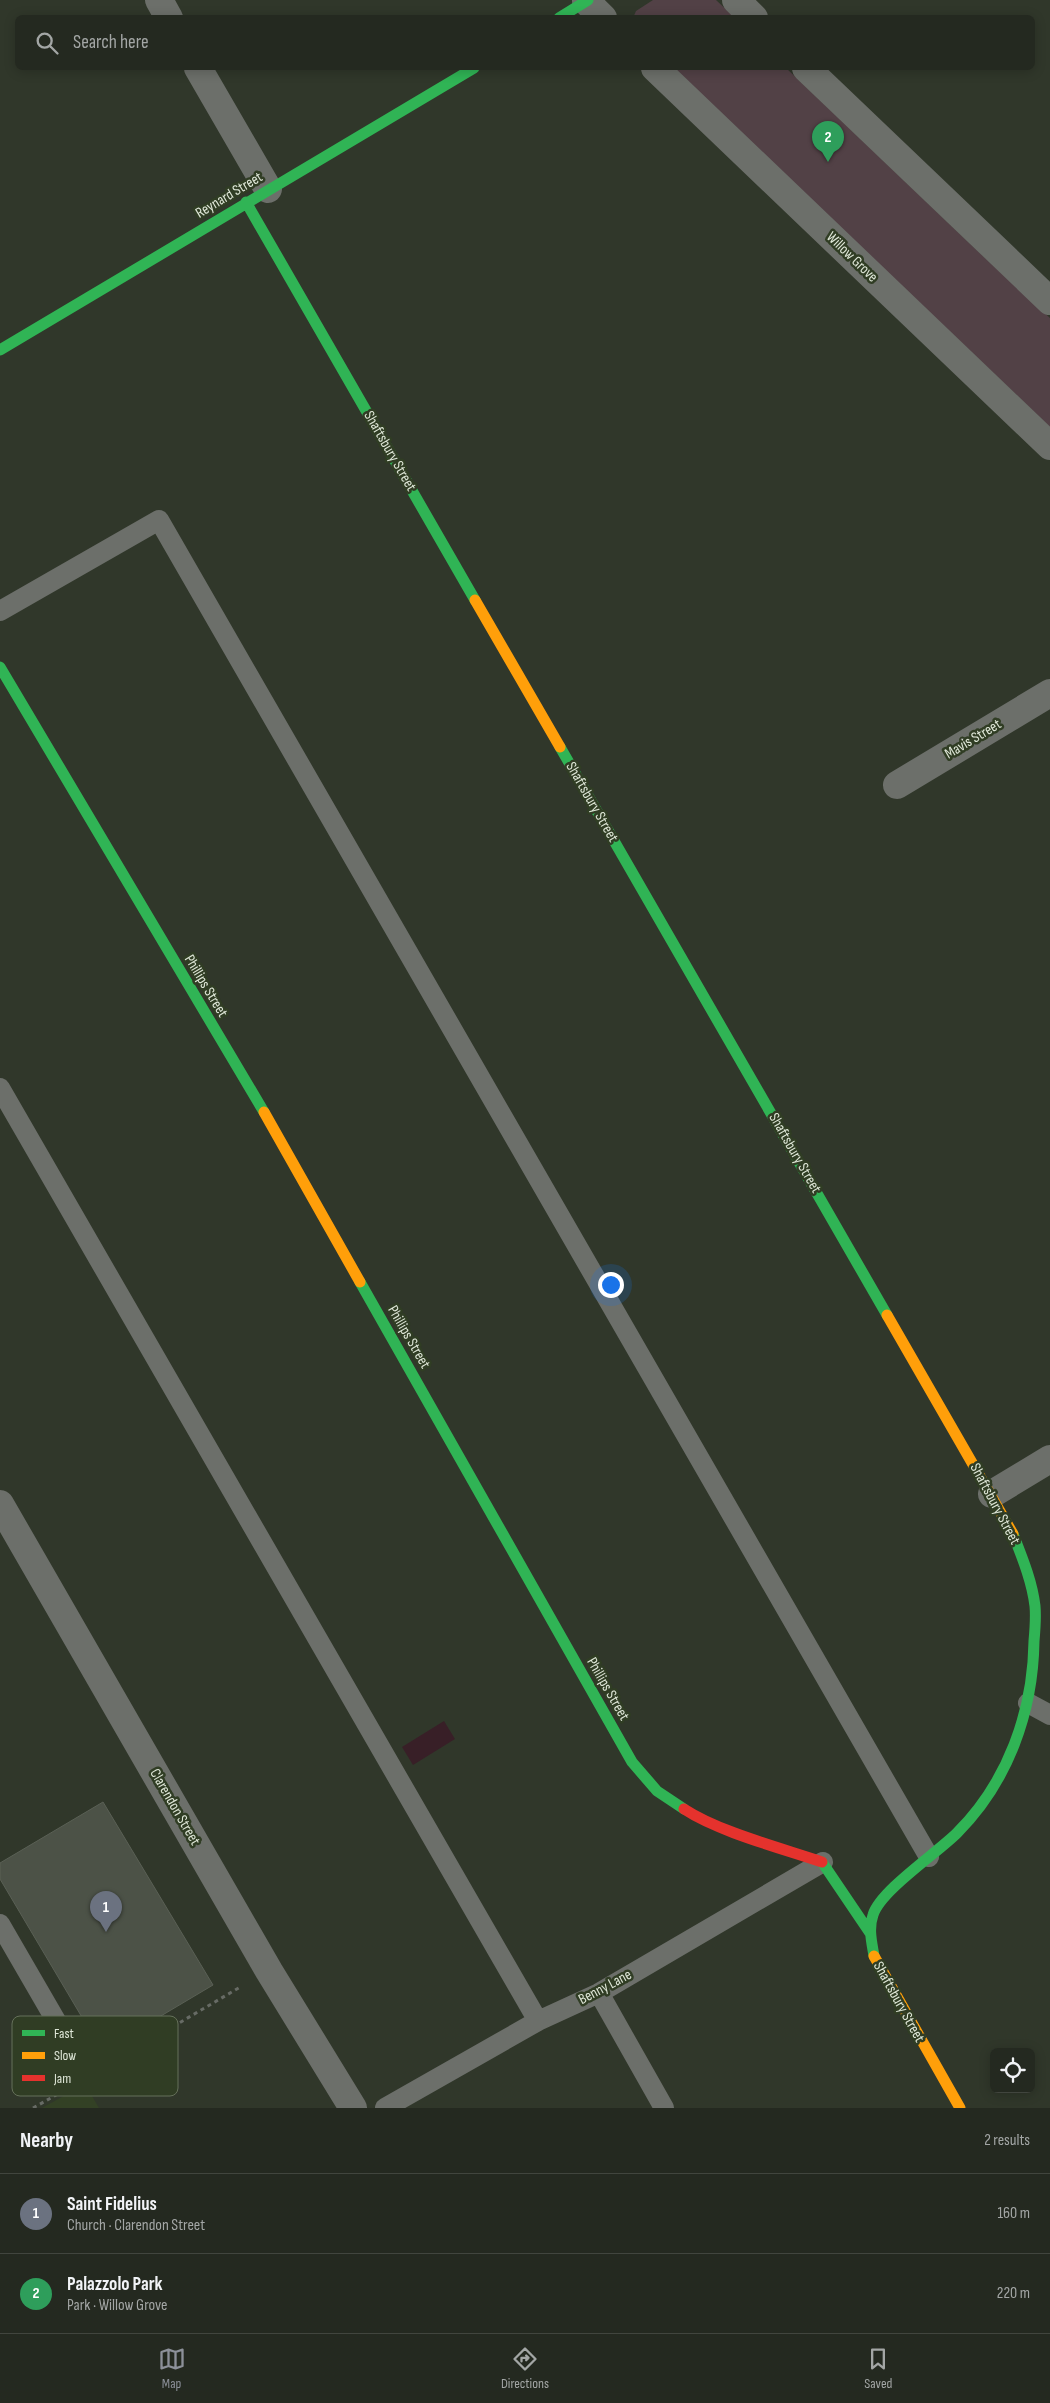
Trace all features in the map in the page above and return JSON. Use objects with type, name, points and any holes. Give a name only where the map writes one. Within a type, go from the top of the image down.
[{"type":"street","points":[[159,0],[167,15]]},
{"type":"street","points":[[736,0],[751,15]]},
{"type":"street","points":[[567,15],[592,6]]},
{"type":"street","name":"Shaftsbury Street","points":[[199,70],[257,196],[1014,1534],[1026,1568],[1035,1607],[1034,1670],[1019,1736],[1002,1774],[969,1819],[884,1898],[873,1914],[870,1933],[874,1957],[960,2108]]},
{"type":"street","name":"Reynard Street","points":[[0,350],[471,70]]},
{"type":"street","name":"Willow Grove","points":[[657,70],[1050,446]]},
{"type":"street","points":[[808,70],[1050,300]]},
{"type":"street","name":"Phillips Street","points":[[0,667],[278,1136],[632,1762],[657,1791],[696,1816],[765,1843],[822,1862]]},
{"type":"street","name":"Mavis Street","points":[[897,785],[1050,693]]},
{"type":"street","points":[[992,1494],[1050,1459]]},
{"type":"street","name":"Clarendon Street","points":[[0,1504],[269,1971],[354,2108]]},
{"type":"street","points":[[822,1862],[870,1933]]},
{"type":"lane","points":[[0,610],[160,520],[929,1857]]},
{"type":"lane","points":[[0,1088],[538,2021]]},
{"type":"lane","points":[[1028,1703],[1050,1715]]},
{"type":"lane","name":"Benny Lane","points":[[385,2108],[538,2021],[599,1993],[822,1862]]},
{"type":"lane","points":[[0,1924],[53,2016]]},
{"type":"lane","points":[[599,1993],[664,2108]]},
{"type":"path","points":[[178,2024],[269,1971]]},
{"type":"path","points":[[33,2108],[54,2096]]},
{"type":"shaded area","points":[[653,0],[716,0],[732,15],[634,15],[636,11]]},
{"type":"shaded area","points":[[675,70],[788,70],[1050,318],[1050,427]]},
{"type":"shaded area","points":[[444,1721],[455,1739],[413,1765],[402,1747]]},
{"type":"shaded area","points":[[64,2096],[92,2096],[99,2108],[42,2108]]},
{"type":"building","points":[[103,1802],[213,1985],[161,2016],[81,2016],[0,1879],[0,1863]]},
{"type":"traffic: fast","points":[[564,15],[588,0]]},
{"type":"traffic: fast","points":[[0,350],[471,70]]},
{"type":"traffic: fast","points":[[246,202],[475,600]]},
{"type":"traffic: fast","points":[[0,667],[264,1112]]},
{"type":"traffic: fast","points":[[560,747],[887,1315]]},
{"type":"traffic: fast","points":[[360,1282],[632,1762],[657,1791],[684,1809]]},
{"type":"traffic: fast","points":[[874,1956],[871,1925],[878,1905],[897,1884],[957,1833],[975,1813],[1004,1769],[1023,1720],[1032,1668],[1035,1610],[1029,1578],[1013,1534]]},
{"type":"traffic: fast","points":[[822,1862],[870,1933]]},
{"type":"traffic: slow","points":[[475,600],[560,747]]},
{"type":"traffic: slow","points":[[264,1112],[360,1282]]},
{"type":"traffic: slow","points":[[887,1315],[1013,1534]]},
{"type":"traffic: slow","points":[[874,1956],[960,2108]]},
{"type":"traffic: jam","points":[[684,1809],[732,1832],[822,1862]]},
{"type":"place","name":"Palazzolo Park","points":[[828,162]]},
{"type":"place","name":"Saint Fidelius","points":[[106,1932]]}]
